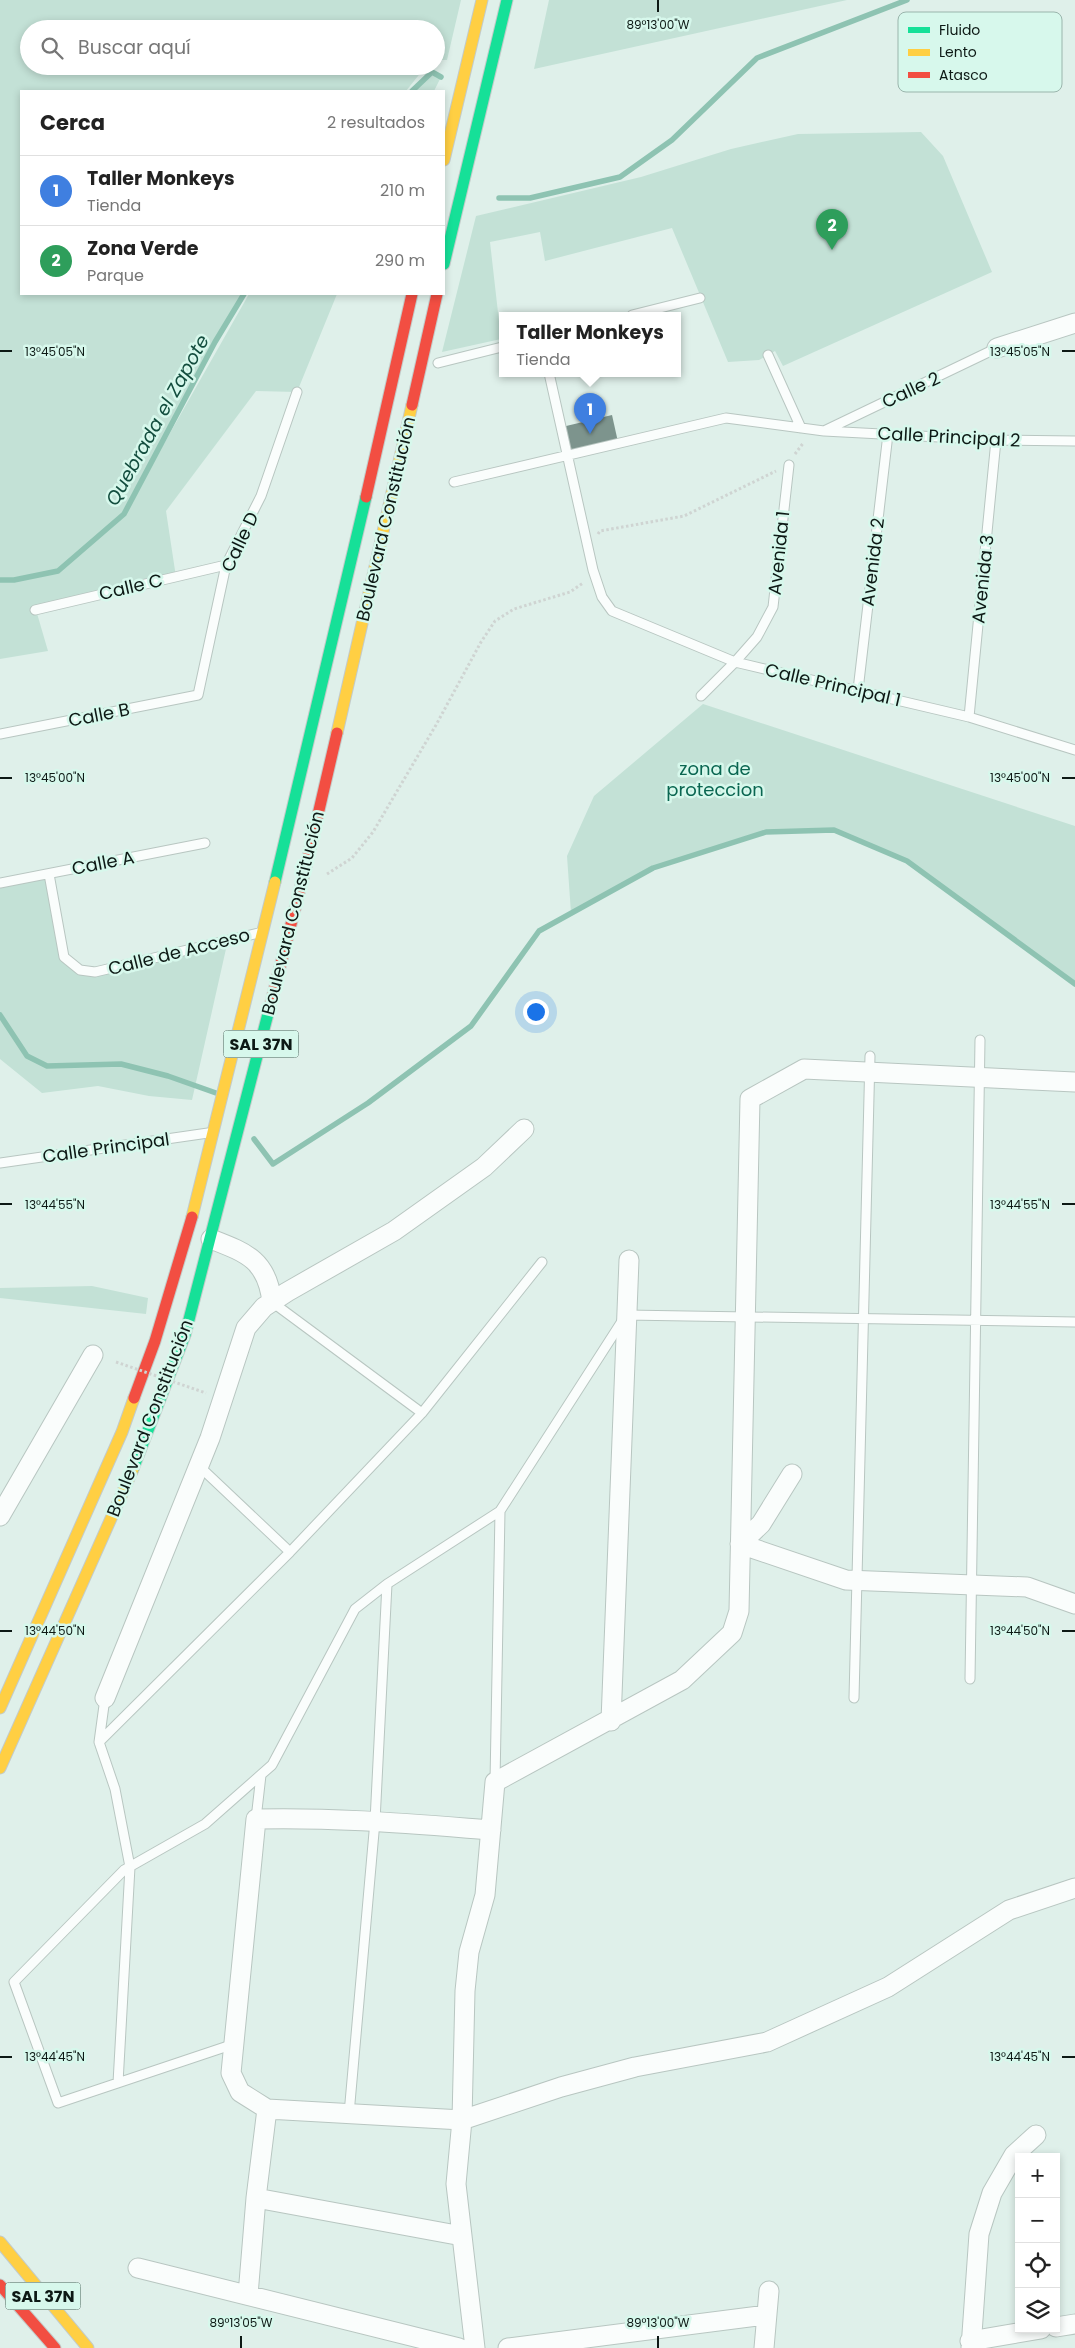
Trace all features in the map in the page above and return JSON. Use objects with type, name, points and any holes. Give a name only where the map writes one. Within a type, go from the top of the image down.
[{"type":"highway","points":[[445,156],[482,0]]},
{"type":"highway","points":[[445,260],[507,0]]},
{"type":"highway","name":"Boulevard Constitución","points":[[0,1708],[129,1414],[155,1341],[191,1219],[329,660],[412,295]]},
{"type":"highway","name":"Boulevard Constitución","points":[[0,1768],[138,1459],[185,1335],[300,888],[437,295]]},
{"type":"highway","name":"SAL 37N","points":[[0,2242],[88,2348]]},
{"type":"highway","name":"SAL 37N","points":[[0,2285],[55,2348]]},
{"type":"street","points":[[997,348],[1075,323]]},
{"type":"street","points":[[475,2348],[456,2184],[462,2120],[464,2008],[468,1952],[485,1895],[495,1782],[611,1721],[682,1680],[732,1632],[739,1611],[750,1099],[804,1068],[870,1064],[979,1077],[1075,1082]]},
{"type":"street","points":[[105,1698],[210,1438],[246,1328],[264,1307],[394,1231],[484,1167],[524,1129]]},
{"type":"street","points":[[211,1239],[243,1252],[261,1266],[270,1284],[272,1302]]},
{"type":"street","points":[[611,1721],[628,1260]]},
{"type":"street","points":[[0,1516],[93,1355]]},
{"type":"street","points":[[740,1544],[761,1524],[792,1474]]},
{"type":"street","points":[[740,1544],[846,1580],[1027,1587],[1075,1604]]},
{"type":"street","points":[[491,1830],[375,1821],[299,1818],[256,1819],[231,2073],[240,2092],[267,2109],[462,2120],[561,2087],[635,2067],[768,2042],[888,1987],[1008,1910],[1075,1888]]},
{"type":"street","points":[[248,2296],[256,2198],[267,2109]]},
{"type":"street","points":[[1022,2333],[970,2344],[979,2234],[992,2193],[1014,2156],[1036,2135]]},
{"type":"street","points":[[256,2198],[462,2236]]},
{"type":"street","points":[[138,2268],[460,2348]]},
{"type":"street","points":[[764,2348],[769,2292]]},
{"type":"street","points":[[508,2348],[629,2341],[766,2315]]},
{"type":"street","points":[[1060,2326],[1075,2324]]},
{"type":"lane","points":[[644,312],[700,298]]},
{"type":"lane","points":[[438,363],[499,348]]},
{"type":"lane","name":"Calle 2","points":[[824,431],[997,348]]},
{"type":"lane","points":[[768,355],[801,428]]},
{"type":"lane","points":[[551,377],[593,570]]},
{"type":"lane","name":"Calle D","points":[[198,696],[226,565],[261,496],[298,392]]},
{"type":"lane","name":"Calle Principal 2","points":[[454,482],[726,418],[824,431],[996,440],[1075,441]]},
{"type":"lane","name":"Avenida 2","points":[[858,690],[888,434]]},
{"type":"lane","name":"Avenida 3","points":[[969,717],[996,440]]},
{"type":"lane","name":"Avenida 1","points":[[701,696],[757,637],[773,607],[789,464]]},
{"type":"lane","name":"Calle C","points":[[35,610],[226,565]]},
{"type":"lane","name":"Calle Principal 1","points":[[593,570],[602,597],[612,611],[735,662],[969,717],[1075,750]]},
{"type":"lane","name":"Calle B","points":[[0,734],[198,696]]},
{"type":"lane","name":"Calle A","points":[[0,883],[205,843]]},
{"type":"lane","name":"Calle de Acceso","points":[[49,874],[64,957],[80,970],[96,972],[262,932]]},
{"type":"lane","points":[[970,1679],[980,1040]]},
{"type":"lane","points":[[854,1698],[870,1064]]},
{"type":"lane","name":"Calle Principal","points":[[0,1163],[212,1133]]},
{"type":"lane","points":[[99,1742],[290,1552],[422,1413],[542,1262]]},
{"type":"lane","points":[[272,1302],[422,1413]]},
{"type":"lane","points":[[234,2044],[58,2103],[14,1982],[124,1870],[205,1824],[272,1765],[355,1609],[387,1584],[500,1511],[626,1315],[1075,1322]]},
{"type":"lane","points":[[199,1466],[290,1552]]},
{"type":"lane","points":[[495,1782],[500,1511]]},
{"type":"lane","points":[[349,2114],[375,1821],[387,1584]]},
{"type":"lane","points":[[105,1698],[99,1742],[115,1789],[130,1867],[118,2083]]},
{"type":"lane","points":[[256,1819],[261,1775]]},
{"type":"path","points":[[597,538],[600,531],[684,516],[789,464],[801,443],[824,431]]},
{"type":"path","points":[[300,888],[352,858],[373,832],[436,725],[481,642],[495,621],[514,609],[570,592],[586,582],[593,570]]},
{"type":"path","points":[[116,1362],[206,1393]]},
{"type":"green space","points":[[0,0],[461,0],[447,60],[445,60],[445,20],[20,20],[20,75],[419,75],[407,90],[20,90],[20,295],[241,295],[213,341],[122,513],[80,550],[124,514],[248,295],[337,295],[297,392],[256,391],[166,511],[176,577],[36,610],[48,651],[0,659]]},
{"type":"green space","points":[[549,0],[847,0],[534,69]]},
{"type":"green space","points":[[429,75],[441,77],[434,90],[411,90]]},
{"type":"green space","points":[[921,132],[943,156],[992,272],[783,366],[775,351],[759,360],[728,362],[672,228],[545,261],[540,232],[490,242],[499,321],[499,339],[442,352],[476,216],[641,177],[731,149],[798,134]]},
{"type":"green space","name":"zona de proteccion","points":[[703,704],[1075,826],[1075,984],[907,861],[834,830],[766,832],[653,868],[571,913],[567,856],[594,796]]},
{"type":"green space","points":[[49,874],[64,957],[80,970],[96,972],[228,940],[192,1100],[149,1096],[98,1086],[42,1093],[0,1059],[0,883]]},
{"type":"green space","points":[[92,1286],[148,1298],[146,1314],[0,1298],[0,1288]]},
{"type":"building","points":[[612,415],[618,442],[568,453],[562,427]]},
{"type":"waterway","name":"Quebrada el Zapote","points":[[499,198],[530,198],[620,177],[672,140],[757,58],[907,0]]},
{"type":"waterway","name":"Quebrada el Zapote","points":[[413,90],[429,75]]},
{"type":"waterway","name":"Quebrada el Zapote","points":[[437,75],[441,77]]},
{"type":"waterway","name":"Quebrada el Zapote","points":[[0,580],[14,580],[58,571],[124,514],[215,342],[243,295]]},
{"type":"waterway","points":[[254,1139],[273,1164],[368,1103],[471,1026],[539,931],[653,868],[766,832],[834,830],[907,861],[1075,984]]},
{"type":"waterway","points":[[0,1015],[27,1056],[47,1066],[121,1064],[168,1076],[216,1093]]},
{"type":"traffic: fast","points":[[445,260],[507,0]]},
{"type":"traffic: fast","points":[[275,882],[366,497]]},
{"type":"traffic: fast","points":[[133,1469],[185,1335],[270,1006]]},
{"type":"traffic: slow","points":[[445,156],[482,0]]},
{"type":"traffic: slow","points":[[337,733],[412,405]]},
{"type":"traffic: slow","points":[[192,1217],[275,882]]},
{"type":"traffic: slow","points":[[0,1708],[122,1432],[134,1398]]},
{"type":"traffic: slow","points":[[0,1768],[133,1469]]},
{"type":"traffic: slow","points":[[0,2242],[88,2348]]},
{"type":"traffic: jam","points":[[366,497],[412,295]]},
{"type":"traffic: jam","points":[[412,405],[437,295]]},
{"type":"traffic: jam","points":[[270,1006],[306,866],[337,733]]},
{"type":"traffic: jam","points":[[134,1398],[155,1341],[192,1217]]},
{"type":"traffic: jam","points":[[0,2285],[55,2348]]},
{"type":"place","name":"Zona Verde","points":[[832,250]]},
{"type":"place","name":"Taller Monkeys","points":[[590,434]]}]
